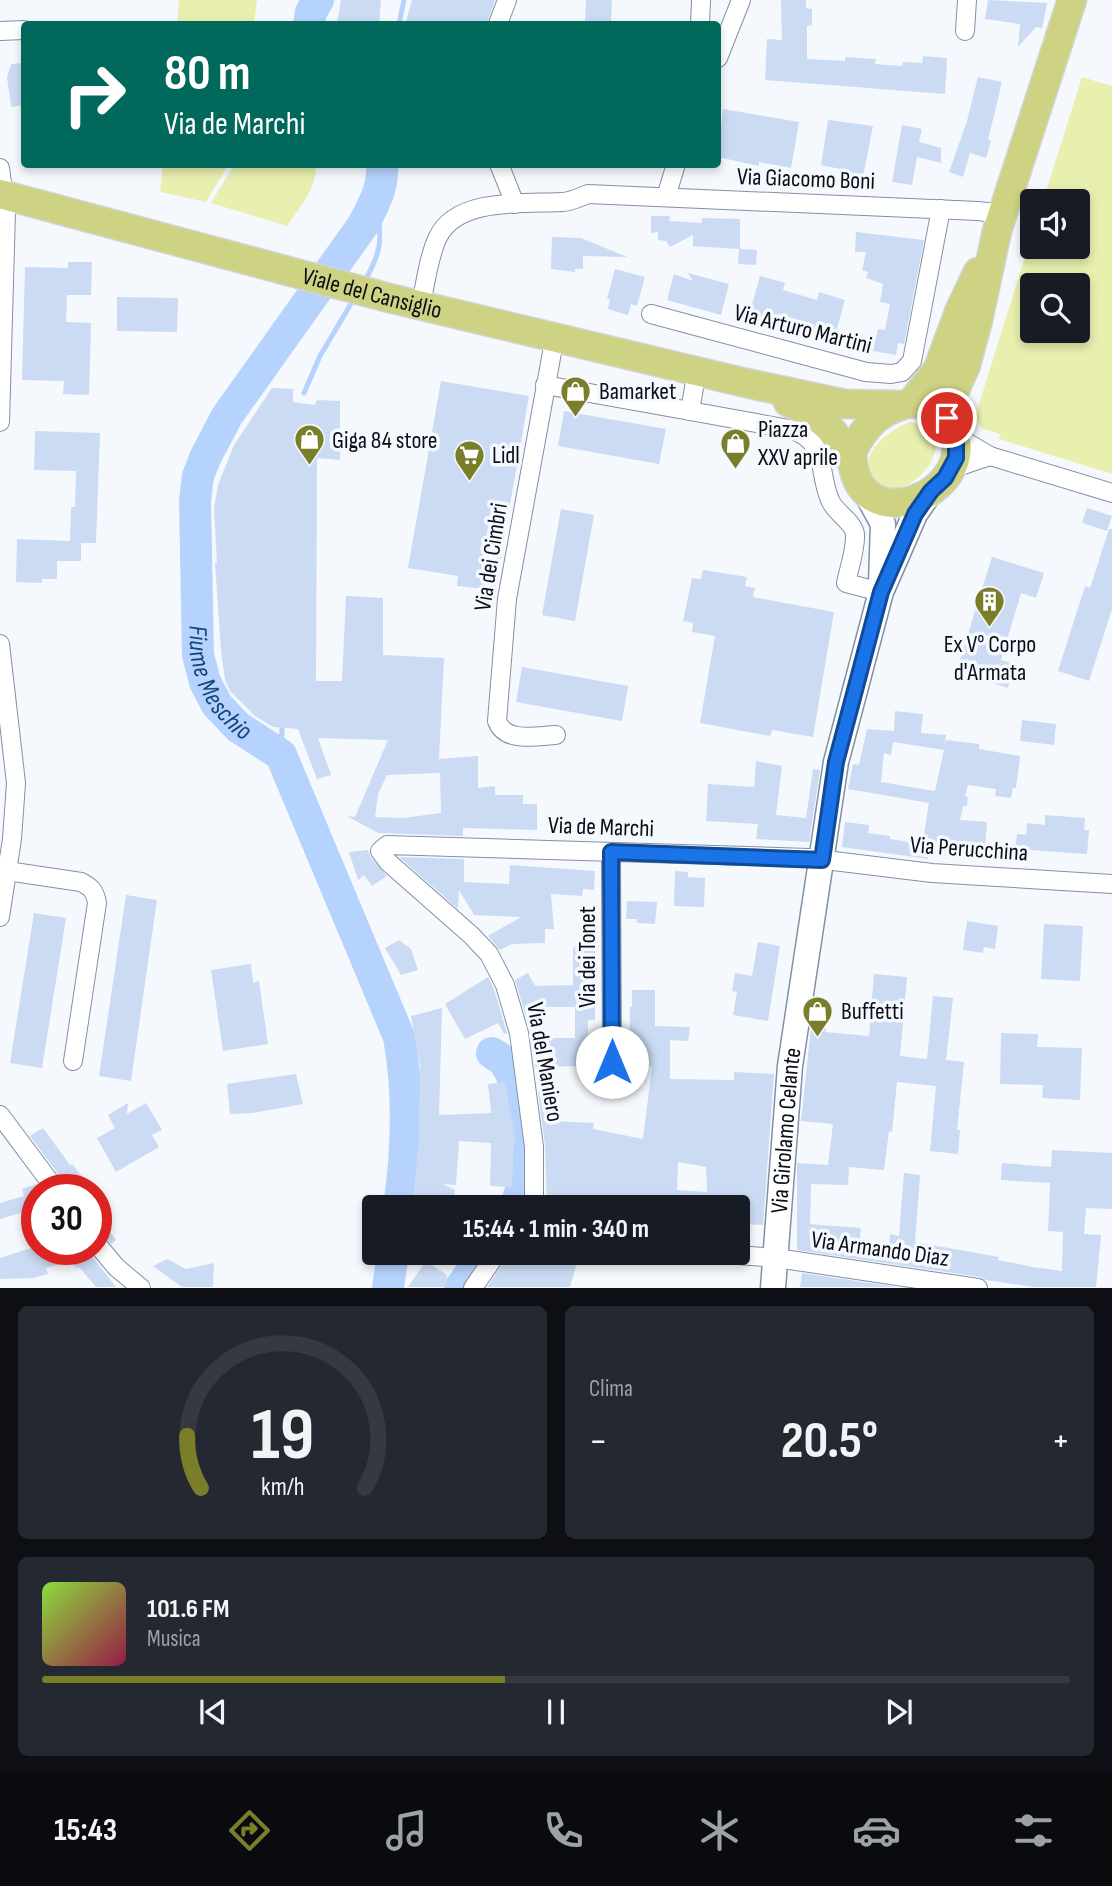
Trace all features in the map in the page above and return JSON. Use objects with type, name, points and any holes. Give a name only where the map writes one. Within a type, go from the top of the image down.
[{"type":"main road","points":[[951,427],[935,409],[923,404],[904,404],[880,414],[868,425],[852,452],[856,479],[876,500],[902,504],[920,499],[951,469],[958,447],[951,427],[950,401],[966,365],[1000,223],[1072,0]]},
{"type":"main road","name":"Viale del Cansiglio","points":[[2,195],[421,306],[746,383],[845,404],[904,404]]},
{"type":"main road","points":[[904,404],[938,369],[959,312],[1000,223]]},
{"type":"main road","name":"Viale del Cansiglio","points":[[746,383],[820,419],[834,432],[852,463]]},
{"type":"main road","name":"Via Girolamo Celante","points":[[865,491],[883,524],[881,592]]},
{"type":"main road","name":"Via Girolamo Celante","points":[[773,1287],[790,1066],[836,762],[881,592],[915,514],[931,491]]},
{"type":"street","points":[[499,21],[507,0]]},
{"type":"street","points":[[700,21],[701,0]]},
{"type":"street","points":[[721,50],[741,0]]},
{"type":"street","points":[[965,31],[967,0]]},
{"type":"street","points":[[0,31],[21,30]]},
{"type":"street","points":[[0,168],[0,422]]},
{"type":"street","points":[[501,168],[515,204]]},
{"type":"street","points":[[666,197],[675,168]]},
{"type":"street","name":"Via Giacomo Boni","points":[[421,306],[436,243],[446,225],[470,211],[515,204],[565,202],[588,194],[666,197],[941,209],[1000,223]]},
{"type":"street","name":"Via Arturo Martini","points":[[651,314],[852,370],[891,374],[902,372],[912,361],[941,209]]},
{"type":"street","name":"Via dei Cimbri","points":[[555,336],[507,599],[497,721],[508,735],[556,736]]},
{"type":"street","points":[[690,411],[697,370]]},
{"type":"street","points":[[545,385],[789,429],[808,439],[821,459],[829,499],[853,528],[854,541],[846,583],[881,592]]},
{"type":"street","points":[[951,427],[990,456],[1112,493]]},
{"type":"street","points":[[951,469],[990,456]]},
{"type":"street","points":[[0,644],[16,783],[14,829],[0,917]]},
{"type":"street","name":"Via de Marchi","points":[[380,850],[387,845],[822,860]]},
{"type":"street","name":"Via del Maniero","points":[[380,850],[387,862],[471,934],[489,954],[505,985],[519,1033],[534,1147],[532,1195]]},
{"type":"street","name":"Via dei Tonet","points":[[611,852],[612,1062]]},
{"type":"street","name":"Via Perucchina","points":[[822,860],[932,873],[1112,884]]},
{"type":"street","points":[[7,870],[81,882],[95,894],[97,902],[73,1061]]},
{"type":"street","points":[[0,1115],[45,1174]]},
{"type":"street","name":"Via Armando Diaz","points":[[750,1256],[978,1287]]},
{"type":"street","points":[[112,1262],[141,1287]]},
{"type":"street","points":[[472,1287],[488,1265]]},
{"type":"green space","points":[[179,0],[257,0],[254,21],[177,21]]},
{"type":"green space","points":[[1082,77],[1112,86],[1112,474],[999,439],[1000,434],[981,428],[975,417],[1024,259],[1090,259],[1090,189],[1047,189]]},
{"type":"green space","points":[[163,168],[226,168],[206,202],[160,192]]},
{"type":"green space","points":[[232,168],[316,168],[314,182],[307,197],[287,226],[211,203]]},
{"type":"green space","points":[[909,422],[925,425],[934,433],[937,443],[934,456],[917,479],[905,486],[892,488],[879,484],[869,469],[872,452],[885,437]]},
{"type":"building","points":[[341,0],[381,0],[379,21],[338,21]]},
{"type":"building","points":[[412,0],[495,0],[488,21],[406,21]]},
{"type":"building","points":[[586,0],[612,0],[611,21],[585,21]]},
{"type":"building","points":[[781,0],[806,0],[806,8],[812,9],[812,25],[807,26],[807,59],[876,59],[875,64],[902,66],[903,62],[922,63],[923,56],[947,58],[945,94],[765,80],[767,39],[782,40]]},
{"type":"building","points":[[988,0],[1047,3],[1042,28],[1036,27],[1018,47],[1020,24],[985,19]]},
{"type":"building","points":[[21,63],[21,105],[11,107],[7,77],[11,64]]},
{"type":"building","points":[[978,77],[1002,82],[986,158],[970,153],[963,177],[949,172],[967,121]]},
{"type":"building","points":[[723,109],[799,122],[791,168],[759,162],[759,166],[721,158]]},
{"type":"building","points":[[828,120],[873,126],[862,182],[843,179],[845,170],[821,165]]},
{"type":"building","points":[[902,125],[922,129],[919,142],[941,148],[941,163],[917,157],[912,185],[892,182]]},
{"type":"building","points":[[651,216],[670,216],[669,221],[702,223],[702,218],[740,219],[740,249],[757,250],[756,265],[738,264],[739,249],[693,246],[693,235],[670,247],[666,241],[658,240],[658,232],[651,233]]},
{"type":"building","points":[[856,232],[924,240],[904,344],[898,343],[896,355],[873,351],[878,329],[885,330],[890,304],[880,302],[883,284],[866,278],[868,272],[862,270],[866,252],[855,252]]},
{"type":"building","points":[[552,237],[581,238],[627,257],[583,256],[583,269],[575,269],[575,272],[551,269]]},
{"type":"building","points":[[68,262],[92,262],[91,295],[67,295],[66,322],[91,323],[89,395],[63,394],[64,381],[22,380],[25,267],[68,268]]},
{"type":"building","points":[[615,269],[645,277],[637,306],[631,304],[628,315],[608,309],[610,299],[607,299]]},
{"type":"building","points":[[688,273],[729,284],[721,315],[667,300],[674,274],[693,281]]},
{"type":"building","points":[[760,276],[785,283],[783,290],[817,300],[819,292],[845,300],[834,339],[808,331],[810,323],[778,314],[775,322],[749,315]]},
{"type":"building","points":[[117,297],[178,298],[177,332],[117,331]]},
{"type":"building","name":"Lidl","points":[[441,381],[529,396],[495,590],[457,586],[458,576],[408,568]]},
{"type":"building","points":[[272,388],[293,389],[293,402],[315,405],[317,400],[340,401],[340,460],[317,458],[316,681],[342,681],[346,596],[383,598],[383,655],[444,658],[439,759],[478,756],[478,788],[495,786],[495,795],[523,795],[523,804],[537,804],[537,830],[463,828],[463,836],[378,833],[347,816],[355,817],[388,740],[318,738],[331,775],[317,779],[298,729],[273,727],[255,716],[230,691],[225,680],[221,651],[214,508],[218,485],[234,445]],"holes":[[[440,773],[441,813],[403,818],[375,817],[378,794],[387,775]]]},
{"type":"building","points":[[564,411],[666,429],[659,464],[558,446]]},
{"type":"building","points":[[35,431],[100,433],[96,543],[81,543],[81,561],[57,561],[57,579],[42,579],[42,583],[16,582],[17,539],[70,541],[71,507],[75,507],[76,471],[34,470]]},
{"type":"building","points":[[1087,508],[1112,516],[1107,531],[1082,523]]},
{"type":"building","points":[[561,509],[594,515],[575,621],[542,615]]},
{"type":"building","points":[[1109,529],[1112,529],[1112,609],[1089,681],[1058,671],[1085,586],[1090,588]]},
{"type":"building","name":"Ex V° Corpo d'Armata","points":[[992,557],[1044,573],[1036,598],[1021,593],[1001,660],[1015,664],[1008,688],[956,672]]},
{"type":"building","points":[[703,570],[747,577],[745,586],[755,588],[753,597],[834,612],[813,737],[772,730],[770,736],[700,723],[715,636],[692,632],[693,623],[683,621],[692,578],[701,579]]},
{"type":"building","points":[[522,667],[628,686],[622,721],[516,702]]},
{"type":"building","points":[[895,711],[923,714],[921,733],[946,735],[944,748],[946,740],[979,744],[979,749],[1020,756],[1016,788],[1013,788],[1011,798],[995,796],[996,789],[968,785],[965,796],[968,797],[967,806],[963,806],[960,820],[987,822],[985,846],[923,841],[929,803],[848,789],[853,764],[859,765],[867,729],[894,731]],"holes":[[[893,742],[944,750],[935,791],[881,782],[884,753],[891,755]]]},
{"type":"building","points":[[1022,720],[1056,724],[1054,745],[1020,741]]},
{"type":"building","points":[[756,761],[782,766],[776,815],[806,818],[813,769],[820,770],[809,842],[756,839],[758,824],[706,821],[708,784],[754,787]]},
{"type":"building","points":[[1045,815],[1085,818],[1084,830],[1089,830],[1087,854],[1015,849],[1017,834],[1026,835],[1027,823],[1045,825]]},
{"type":"building","points":[[845,822],[869,825],[868,833],[928,845],[928,859],[842,847]]},
{"type":"building","points":[[368,850],[371,858],[387,876],[372,886],[364,875],[358,880],[349,852]]},
{"type":"building","points":[[399,857],[464,859],[464,882],[509,884],[510,865],[595,871],[594,890],[583,889],[582,896],[551,894],[554,929],[545,929],[545,943],[512,944],[500,950],[488,936],[521,917],[474,915],[459,890],[458,909]]},
{"type":"building","points":[[675,871],[688,872],[688,877],[705,878],[704,907],[674,906]]},
{"type":"building","points":[[126,895],[157,900],[131,1081],[99,1076]]},
{"type":"building","points":[[627,901],[657,902],[655,924],[626,919]]},
{"type":"building","points":[[34,913],[66,918],[42,1068],[10,1063]]},
{"type":"building","points":[[967,921],[998,926],[995,949],[984,947],[983,953],[963,950]]},
{"type":"building","points":[[1044,924],[1083,926],[1080,981],[1041,979]]},
{"type":"building","points":[[595,936],[595,1020],[588,1020],[588,1066],[535,1067],[530,1030],[515,980],[528,973],[535,986],[573,985],[573,948]],"holes":[[[541,1007],[575,1007],[575,1038],[546,1038]]]},
{"type":"building","points":[[399,940],[411,949],[418,970],[401,975],[385,948]]},
{"type":"building","points":[[758,942],[780,946],[768,1021],[733,1015],[737,992],[732,991],[735,973],[752,976]]},
{"type":"building","points":[[251,964],[253,983],[259,981],[268,1044],[223,1051],[211,970]]},
{"type":"building","points":[[874,974],[907,977],[900,1056],[927,1059],[933,996],[953,998],[946,1060],[964,1062],[957,1130],[960,1130],[958,1154],[930,1151],[936,1086],[897,1082],[892,1132],[889,1131],[884,1170],[849,1167],[848,1185],[811,1184],[810,1224],[861,1228],[859,1244],[889,1248],[890,1234],[899,1236],[904,1173],[920,1175],[915,1242],[1062,1271],[1063,1232],[1048,1231],[1050,1183],[1001,1180],[1002,1163],[1051,1167],[1052,1150],[1112,1153],[1112,1209],[1086,1208],[1084,1234],[1101,1235],[1096,1287],[1033,1287],[797,1250],[797,1163],[828,1165],[833,1124],[801,1121],[811,1027],[826,1029],[825,1032],[869,1036]]},
{"type":"building","points":[[488,977],[507,1033],[504,1034],[498,1023],[465,1039],[445,1004]]},
{"type":"building","points":[[632,990],[655,990],[655,1026],[690,1027],[688,1041],[670,1040],[670,1079],[734,1080],[734,1072],[774,1074],[763,1225],[750,1224],[750,1195],[547,1195],[545,1146],[538,1091],[547,1090],[551,1121],[594,1123],[593,1129],[643,1139],[652,1066],[629,1066]],"holes":[[[678,1162],[706,1167],[707,1192],[677,1190]]]},
{"type":"building","points":[[442,1008],[439,1115],[491,1113],[488,1084],[505,1082],[516,1141],[512,1187],[490,1186],[491,1143],[459,1141],[456,1185],[443,1184],[455,1190],[455,1195],[413,1195],[419,1138],[420,1065],[411,1016]]},
{"type":"building","points":[[1001,1033],[1038,1034],[1037,1047],[1082,1048],[1080,1100],[1042,1098],[1043,1085],[1000,1084]]},
{"type":"building","points":[[296,1074],[303,1104],[253,1113],[230,1114],[227,1084]]},
{"type":"building","points":[[128,1103],[127,1114],[146,1103],[162,1130],[152,1135],[159,1147],[116,1172],[97,1138],[115,1128],[108,1115]]},
{"type":"building","points":[[43,1128],[70,1165],[80,1174],[58,1174],[30,1136]]},
{"type":"building","points":[[21,1197],[21,1213],[0,1219],[0,1203]]},
{"type":"building","points":[[21,1251],[21,1265],[58,1265],[46,1268],[48,1274],[33,1278],[0,1279],[0,1258]]},
{"type":"building","points":[[167,1259],[186,1269],[214,1263],[213,1287],[182,1287],[153,1266]]},
{"type":"building","points":[[75,1265],[99,1265],[116,1287],[96,1287],[79,1267],[76,1268]]},
{"type":"building","points":[[423,1265],[432,1265],[447,1275],[446,1287],[408,1287]]},
{"type":"building","points":[[502,1265],[577,1265],[570,1287],[487,1287]]},
{"type":"building","points":[[802,1273],[897,1287],[800,1287]]},
{"type":"waterway","name":"Fiume Meschio","points":[[310,21],[318,0]]},
{"type":"waterway","points":[[400,21],[404,0]]},
{"type":"waterway","name":"Fiume Meschio","points":[[382,168],[380,188],[363,225],[227,416],[198,476],[195,501],[198,655],[205,682],[217,705],[238,727],[281,755],[399,1037],[406,1122],[401,1195]]},
{"type":"waterway","points":[[364,282],[378,251],[377,199]]},
{"type":"waterway","points":[[304,393],[320,356],[355,297]]},
{"type":"waterway","points":[[281,755],[282,728]]},
{"type":"waterway","points":[[492,1053],[504,1061],[512,1075],[523,1132],[525,1178],[519,1195]]},
{"type":"waterway","name":"Fiume Meschio","points":[[388,1288],[391,1265]]},
{"type":"waterway","points":[[460,1288],[476,1265]]},
{"type":"place","name":"Bamarket","points":[[576,418]]},
{"type":"place","name":"Giga 84 store","points":[[309,467]]},
{"type":"place","name":"Piazza XXV aprile","points":[[735,470]]},
{"type":"place","name":"Lidl","points":[[469,482]]},
{"type":"place","name":"Ex V° Corpo d'Armata","points":[[990,629]]},
{"type":"place","name":"Buffetti","points":[[818,1038]]},
{"type":"route","points":[[612,1062],[611,852],[822,860],[836,762],[881,592],[915,514],[931,491],[945,478],[956,458],[956,436],[947,418]]}]
